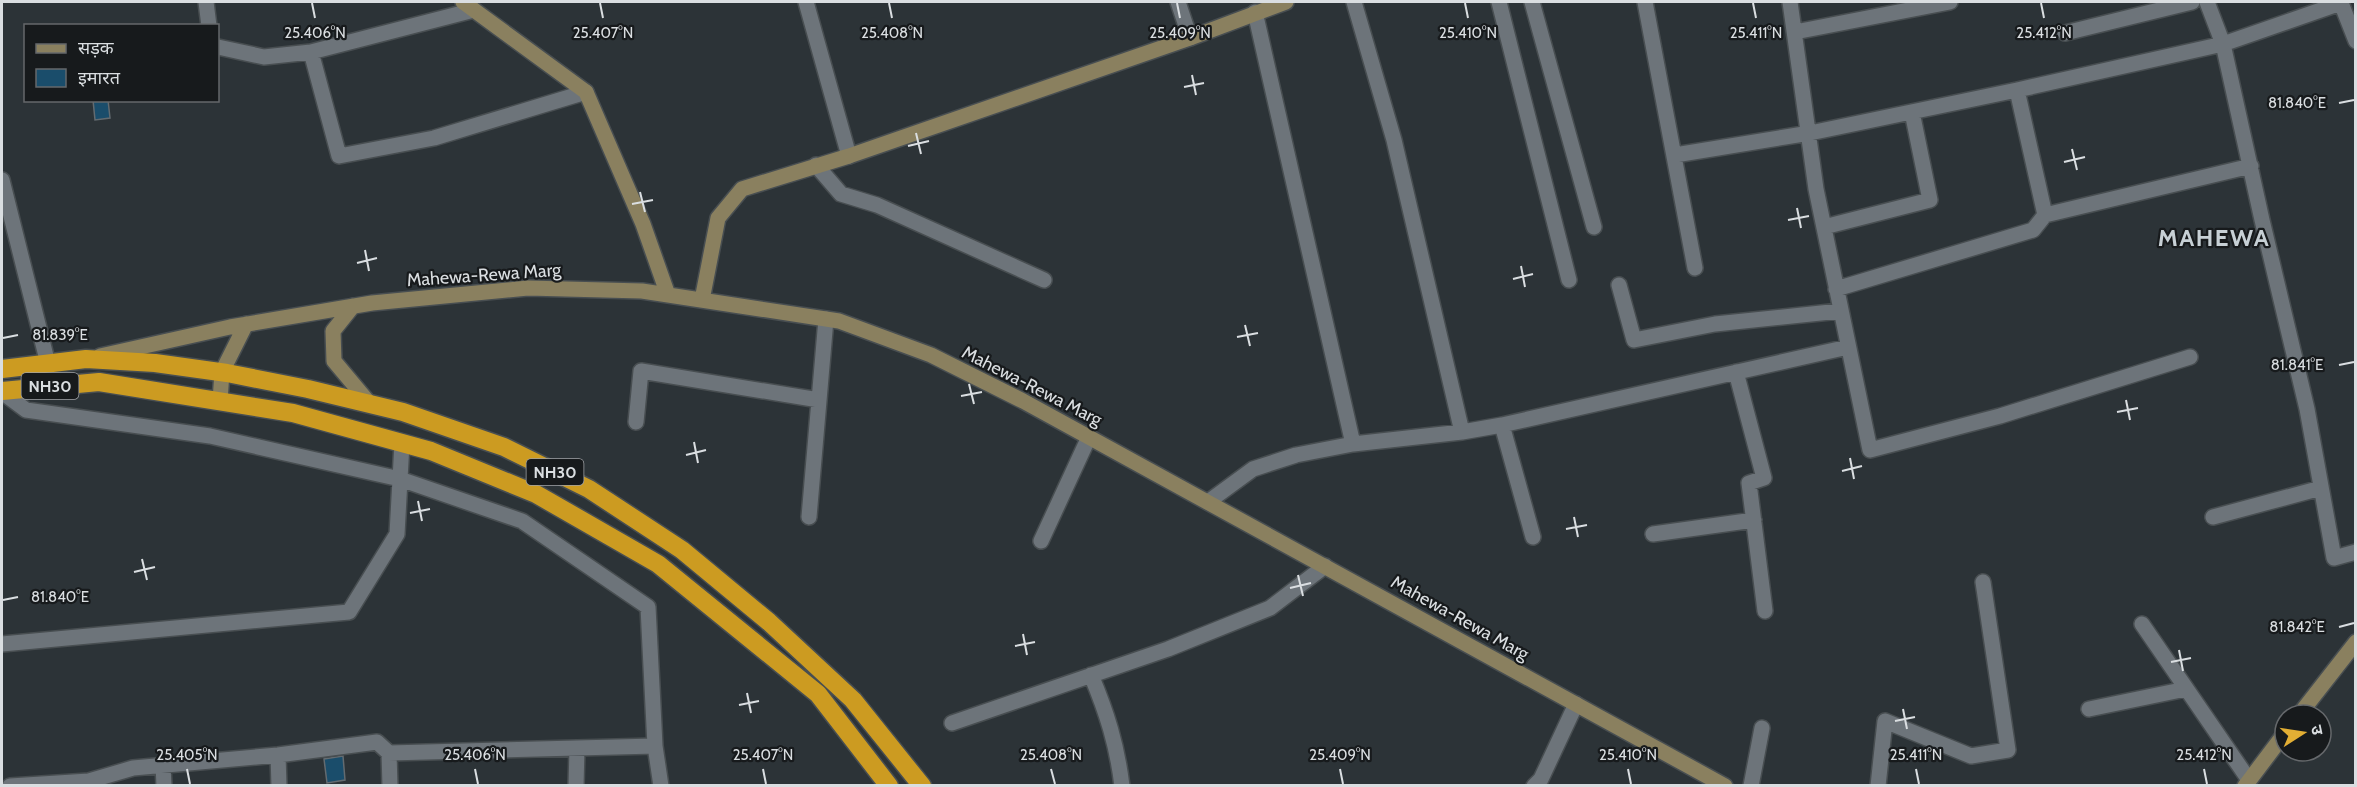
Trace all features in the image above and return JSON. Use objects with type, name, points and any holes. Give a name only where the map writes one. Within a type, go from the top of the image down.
[{"type":"highway","name":"NH30","points":[[2,369],[86,359],[155,363],[222,372],[403,412],[504,447],[589,489],[682,550],[769,622],[853,700],[922,786]]},
{"type":"highway","name":"NH30","points":[[2,392],[20,388],[99,382],[293,413],[431,451],[536,494],[658,564],[818,694],[889,786]]},
{"type":"main road","points":[[702,300],[718,218],[742,189],[849,156],[1190,38],[1286,2]]},
{"type":"main road","points":[[468,6],[586,92],[643,224],[668,295]]},
{"type":"main road","name":"Mahewa-Rewa Marg","points":[[86,359],[246,324],[353,306],[528,288],[642,291],[838,321],[931,355],[1023,401],[1725,786]]},
{"type":"main road","points":[[353,306],[333,331],[334,361],[370,404]]},
{"type":"main road","points":[[220,401],[222,372],[246,324]]},
{"type":"main road","points":[[2308,703],[2355,643]]},
{"type":"main road","points":[[2247,783],[2273,749]]},
{"type":"street","points":[[206,2],[209,24]]},
{"type":"street","points":[[806,2],[849,156]]},
{"type":"street","points":[[1178,2],[1190,38]]},
{"type":"street","points":[[1354,2],[1394,140],[1461,432]]},
{"type":"street","points":[[1499,2],[1569,280]]},
{"type":"street","points":[[1533,2],[1594,227]]},
{"type":"street","points":[[1645,2],[1695,268]]},
{"type":"street","points":[[1790,2],[1816,189],[1870,450],[2000,416],[2190,357]]},
{"type":"street","points":[[1795,32],[1950,2]]},
{"type":"street","points":[[2065,33],[2192,2]]},
{"type":"street","points":[[2207,2],[2223,44],[2307,409],[2334,558],[2355,552]]},
{"type":"street","points":[[1675,155],[1810,133],[2223,44],[2341,3],[2355,41]]},
{"type":"street","points":[[219,47],[264,57],[311,52],[468,6]]},
{"type":"street","points":[[1255,12],[1353,444]]},
{"type":"street","points":[[311,52],[339,156],[434,138],[586,92]]},
{"type":"street","points":[[2017,90],[2045,215]]},
{"type":"street","points":[[1824,227],[1930,200],[1912,112]]},
{"type":"street","points":[[816,165],[841,194],[877,205],[1044,280]]},
{"type":"street","points":[[1836,289],[2033,230],[2045,215],[2251,166]]},
{"type":"street","points":[[2,180],[48,364]]},
{"type":"street","points":[[1619,285],[1634,340],[1715,324],[1840,311]]},
{"type":"street","points":[[809,517],[826,319]]},
{"type":"street","points":[[1208,502],[1253,469],[1296,455],[1353,444],[1502,425],[1848,347]]},
{"type":"street","points":[[636,422],[641,371],[819,400]]},
{"type":"street","points":[[1736,372],[1764,478],[1749,483],[1765,611]]},
{"type":"street","points":[[2,392],[26,410],[210,436],[400,479],[522,521],[648,607],[655,746],[661,786]]},
{"type":"street","points":[[1502,425],[1533,537]]},
{"type":"street","points":[[1041,541],[1089,437]]},
{"type":"street","points":[[2,644],[349,612],[397,534],[402,443]]},
{"type":"street","points":[[2213,517],[2321,488]]},
{"type":"street","points":[[1653,534],[1754,520]]},
{"type":"street","points":[[952,723],[1168,649],[1270,608],[1325,566]]},
{"type":"street","points":[[1878,786],[1886,721],[1971,756],[2008,750],[1983,582]]},
{"type":"street","points":[[2142,624],[2247,783]]},
{"type":"street","points":[[1091,675],[1110,720],[1122,786]]},
{"type":"street","points":[[2089,709],[2186,689]]},
{"type":"street","points":[[1533,786],[1540,779],[1576,704]]},
{"type":"street","points":[[1751,786],[1762,728]]},
{"type":"street","points":[[10,786],[89,782],[134,768],[278,755],[377,742],[389,753],[655,746]]},
{"type":"street","points":[[576,786],[577,748]]},
{"type":"street","points":[[389,753],[390,786]]},
{"type":"street","points":[[278,755],[279,786]]},
{"type":"street","points":[[163,765],[164,786]]},
{"type":"building","points":[[93,102],[108,102],[110,118],[95,120]]},
{"type":"building","points":[[343,756],[345,780],[327,783],[324,759]]},
{"type":"district","name":"MAHEWA","points":[[2214,238]]}]
